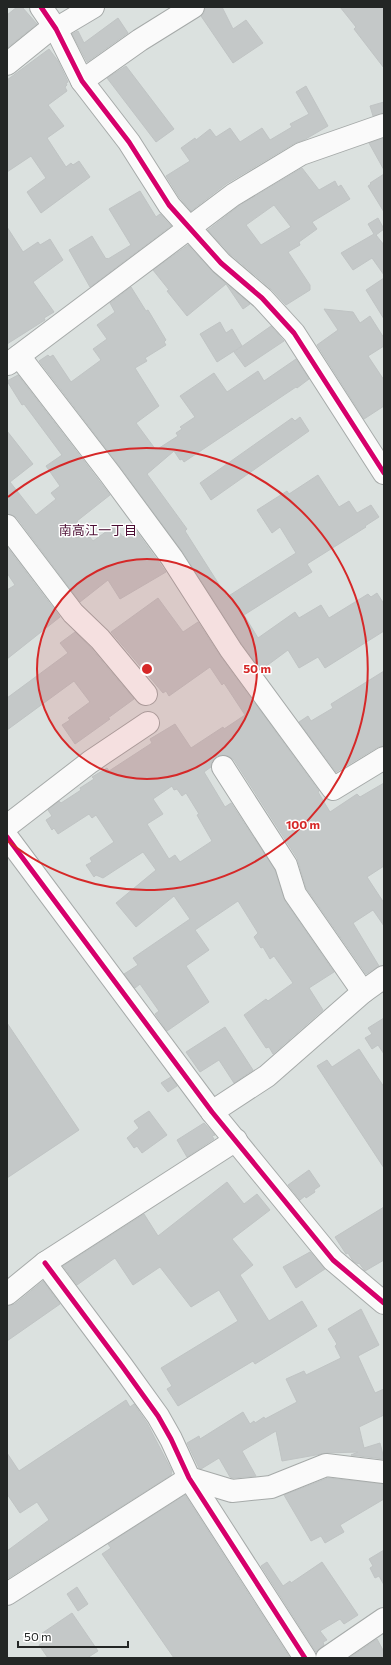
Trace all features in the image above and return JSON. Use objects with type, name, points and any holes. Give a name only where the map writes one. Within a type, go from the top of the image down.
[{"type":"street","points":[[41,7],[55,28],[82,81],[130,142],[169,205],[221,263],[262,298],[294,333],[384,473]]},
{"type":"street","points":[[7,64],[55,28],[93,7]]},
{"type":"street","points":[[82,81],[140,40],[192,7]]},
{"type":"street","points":[[384,125],[301,154],[233,194],[190,228],[13,360],[110,474],[146,522],[172,558],[231,650],[333,789],[384,758]]},
{"type":"street","points":[[7,526],[73,613],[100,639],[146,694]]},
{"type":"street","points":[[7,826],[90,762],[148,723]]},
{"type":"street","points":[[222,767],[286,865],[295,894],[364,992]]},
{"type":"street","points":[[7,836],[212,1112],[334,1260],[384,1303]]},
{"type":"street","points":[[212,1112],[267,1076],[364,992],[384,977]]},
{"type":"street","points":[[7,1294],[45,1263],[236,1140]]},
{"type":"street","points":[[45,1263],[158,1416],[171,1439],[189,1478],[306,1658]]},
{"type":"street","points":[[189,1478],[232,1492],[271,1487],[326,1465],[384,1472]]},
{"type":"street","points":[[7,1594],[189,1478]]},
{"type":"street","points":[[327,1658],[384,1619]]},
{"type":"building","points":[[17,7],[22,7],[37,24],[7,48],[7,15]]},
{"type":"building","points":[[205,7],[222,7],[233,29],[246,20],[263,43],[233,63],[201,16],[204,13]]},
{"type":"building","points":[[340,7],[384,7],[384,68],[354,29],[356,27]]},
{"type":"building","points":[[118,18],[128,33],[87,62],[72,34],[78,31],[84,43]]},
{"type":"building","points":[[49,49],[58,61],[68,82],[66,83],[67,85],[65,87],[67,91],[48,105],[64,126],[47,138],[66,167],[71,163],[73,165],[79,161],[90,177],[41,213],[27,192],[46,178],[31,156],[7,172],[7,80]]},
{"type":"building","points":[[126,66],[174,129],[156,142],[107,78]]},
{"type":"building","points":[[306,86],[328,126],[304,140],[295,143],[226,184],[191,211],[179,197],[166,176],[190,161],[181,148],[195,138],[196,140],[210,129],[216,137],[230,128],[240,142],[262,128],[270,140],[292,127],[290,124],[309,114],[296,92]]},
{"type":"building","points":[[384,102],[384,113],[373,116],[370,106]]},
{"type":"building","points":[[384,138],[384,170],[369,143]]},
{"type":"building","points":[[302,168],[319,190],[335,181],[338,187],[341,185],[350,199],[312,222],[317,229],[299,242],[300,245],[288,252],[310,285],[310,290],[286,305],[270,288],[230,254],[208,230],[240,205]],"holes":[[[274,205],[291,227],[261,245],[246,225]]]},
{"type":"building","points":[[384,174],[384,212],[368,186]]},
{"type":"building","points":[[140,191],[156,217],[160,214],[171,226],[90,287],[69,250],[92,236],[106,259],[108,259],[131,245],[109,209]]},
{"type":"building","points":[[378,218],[384,229],[376,235],[384,245],[384,275],[372,258],[353,270],[341,253],[374,234],[368,224]]},
{"type":"building","points":[[7,227],[23,252],[38,242],[40,245],[50,239],[63,260],[33,282],[54,312],[44,318],[45,320],[7,344]]},
{"type":"building","points":[[188,245],[226,284],[187,316],[167,291],[169,290],[153,270]]},
{"type":"building","points":[[384,278],[384,319],[366,290]]},
{"type":"building","points":[[226,284],[250,304],[243,309]]},
{"type":"building","points":[[131,287],[146,311],[148,310],[166,340],[164,342],[166,345],[145,358],[147,361],[135,368],[159,406],[136,423],[156,450],[178,436],[176,433],[182,429],[180,427],[195,417],[180,396],[214,373],[227,392],[258,371],[264,381],[296,359],[309,379],[184,462],[182,459],[180,460],[174,451],[147,474],[187,529],[185,531],[227,597],[296,553],[280,527],[272,533],[257,510],[287,491],[289,494],[318,475],[339,507],[349,501],[357,513],[371,505],[379,517],[365,526],[366,527],[307,564],[312,572],[244,615],[258,638],[295,612],[299,618],[321,605],[329,618],[368,594],[371,597],[377,593],[384,604],[384,631],[325,668],[318,657],[299,668],[288,650],[261,670],[241,643],[182,551],[39,361],[48,355],[50,357],[53,355],[71,382],[101,360],[93,349],[107,339],[97,325],[115,312],[110,303]]},
{"type":"building","points":[[324,309],[353,312],[360,323],[370,316],[384,338],[384,346],[368,356],[384,380],[384,406],[364,419],[317,345],[338,330]]},
{"type":"building","points":[[220,322],[226,333],[232,329],[242,346],[217,362],[200,334]]},
{"type":"building","points":[[271,326],[284,341],[245,367],[234,352]]},
{"type":"building","points":[[18,375],[110,495],[77,521],[93,541],[114,526],[123,537],[134,528],[166,572],[120,599],[108,580],[80,602],[17,518],[7,514],[7,431],[33,464],[10,482],[36,515],[56,499],[51,493],[60,486],[46,466],[62,455],[24,404],[22,405],[7,381]]},
{"type":"building","points":[[300,417],[309,431],[211,500],[200,483],[292,418],[295,421]]},
{"type":"building","points":[[7,547],[60,617],[7,659],[7,590],[15,585],[7,573]]},
{"type":"building","points":[[158,598],[183,632],[198,622],[221,657],[319,791],[318,792],[330,812],[357,794],[360,797],[384,783],[384,866],[367,877],[384,903],[384,926],[373,910],[353,923],[379,966],[366,974],[306,888],[297,858],[234,760],[228,756],[217,756],[212,761],[211,767],[204,772],[225,807],[231,803],[275,870],[285,901],[334,972],[309,988],[323,1010],[273,1054],[269,1047],[266,1048],[244,1015],[266,999],[268,1001],[293,983],[274,956],[270,959],[263,947],[261,948],[254,937],[258,933],[238,901],[195,930],[209,950],[186,966],[209,1002],[167,1031],[155,1014],[159,1011],[140,984],[135,988],[124,974],[138,965],[133,958],[190,919],[174,896],[136,927],[116,903],[156,870],[143,852],[103,878],[96,875],[94,877],[86,865],[92,862],[90,858],[114,842],[96,815],[92,818],[89,814],[58,834],[54,828],[52,830],[46,820],[52,816],[48,810],[59,801],[61,803],[81,790],[80,788],[94,779],[92,777],[107,768],[109,771],[152,743],[150,739],[175,724],[191,748],[223,727],[224,729],[245,715],[224,683],[222,685],[210,667],[169,696],[166,691],[163,693],[111,632]],"holes":[[[172,786],[174,790],[177,789],[182,796],[186,793],[199,814],[197,815],[212,841],[180,862],[175,855],[169,859],[147,824],[163,814],[153,799]]]},
{"type":"building","points":[[75,632],[91,648],[134,699],[108,718],[110,719],[75,744],[62,725],[70,720],[68,718],[90,702],[74,681],[7,730],[7,698],[68,653],[60,643]]},
{"type":"building","points":[[384,671],[384,746],[378,747],[336,772],[299,722],[308,716],[311,721],[333,708],[331,704]]},
{"type":"building","points":[[384,1018],[384,1054],[378,1045],[372,1049],[365,1038],[372,1034],[368,1028]]},
{"type":"building","points":[[7,1023],[79,1130],[7,1178]]},
{"type":"building","points":[[225,1027],[253,1070],[234,1083],[219,1060],[200,1072],[186,1052]]},
{"type":"building","points":[[359,1049],[384,1087],[384,1168],[317,1066],[327,1060],[332,1067]]},
{"type":"building","points":[[171,1077],[177,1086],[168,1092],[161,1083]]},
{"type":"building","points":[[149,1111],[167,1135],[142,1153],[137,1146],[134,1148],[127,1138],[139,1128],[134,1121]]},
{"type":"building","points":[[204,1123],[215,1135],[212,1136],[214,1139],[187,1157],[177,1140]]},
{"type":"building","points":[[309,1170],[320,1186],[314,1190],[315,1192],[300,1200],[288,1185]]},
{"type":"building","points":[[227,1182],[244,1204],[257,1194],[270,1210],[232,1239],[253,1265],[240,1275],[269,1321],[302,1301],[317,1326],[255,1364],[253,1361],[178,1406],[167,1389],[172,1386],[161,1368],[238,1321],[219,1290],[191,1307],[160,1267],[133,1285],[115,1258],[77,1285],[63,1266],[144,1214],[158,1236]]},
{"type":"building","points":[[384,1207],[384,1260],[365,1271],[359,1263],[358,1264],[353,1261],[348,1253],[346,1254],[335,1237]]},
{"type":"building","points":[[310,1252],[325,1269],[296,1288],[283,1267]]},
{"type":"building","points":[[43,1281],[60,1304],[7,1341],[7,1306],[15,1304]]},
{"type":"building","points":[[361,1309],[379,1345],[358,1356],[375,1393],[384,1389],[384,1415],[359,1427],[364,1448],[380,1443],[384,1459],[351,1455],[358,1452],[327,1453],[282,1461],[276,1431],[242,1451],[256,1476],[230,1477],[219,1458],[201,1469],[199,1468],[187,1443],[199,1436],[200,1439],[243,1412],[250,1424],[254,1421],[255,1423],[264,1417],[265,1419],[297,1402],[286,1379],[304,1371],[306,1375],[341,1358],[335,1346],[337,1344],[328,1329]]},
{"type":"building","points":[[126,1400],[130,1407],[134,1404],[147,1423],[172,1471],[171,1475],[7,1579],[7,1551],[49,1520],[37,1502],[20,1513],[7,1494],[7,1453],[19,1471]]},
{"type":"building","points":[[328,1478],[384,1484],[384,1499],[340,1525],[344,1532],[325,1543],[321,1536],[311,1541],[284,1495]]},
{"type":"building","points":[[185,1495],[290,1658],[174,1658],[102,1554],[111,1548],[108,1544]]},
{"type":"building","points":[[384,1550],[384,1585],[379,1576],[375,1578],[370,1568],[373,1566],[369,1559]]},
{"type":"building","points":[[267,1562],[283,1586],[290,1581],[291,1583],[322,1562],[358,1615],[344,1624],[340,1619],[320,1631],[327,1640],[323,1642],[324,1645],[316,1652],[261,1566]]},
{"type":"building","points":[[77,1587],[88,1604],[78,1611],[67,1594]]},
{"type":"building","points":[[72,1613],[98,1651],[87,1658],[48,1658],[39,1645],[43,1643],[38,1636]]},
{"type":"building","points":[[377,1639],[384,1652],[384,1658],[349,1658]]},
{"type":"cycle path","points":[[41,7],[56,29],[82,81],[129,142],[169,205],[221,263],[262,298],[294,333],[384,473]]},
{"type":"cycle path","points":[[7,837],[212,1112],[333,1260],[384,1303]]},
{"type":"cycle path","points":[[45,1263],[158,1416],[171,1439],[189,1478],[305,1658]]},
{"type":"district","name":"南高江一丁目","points":[[98,530]]}]
